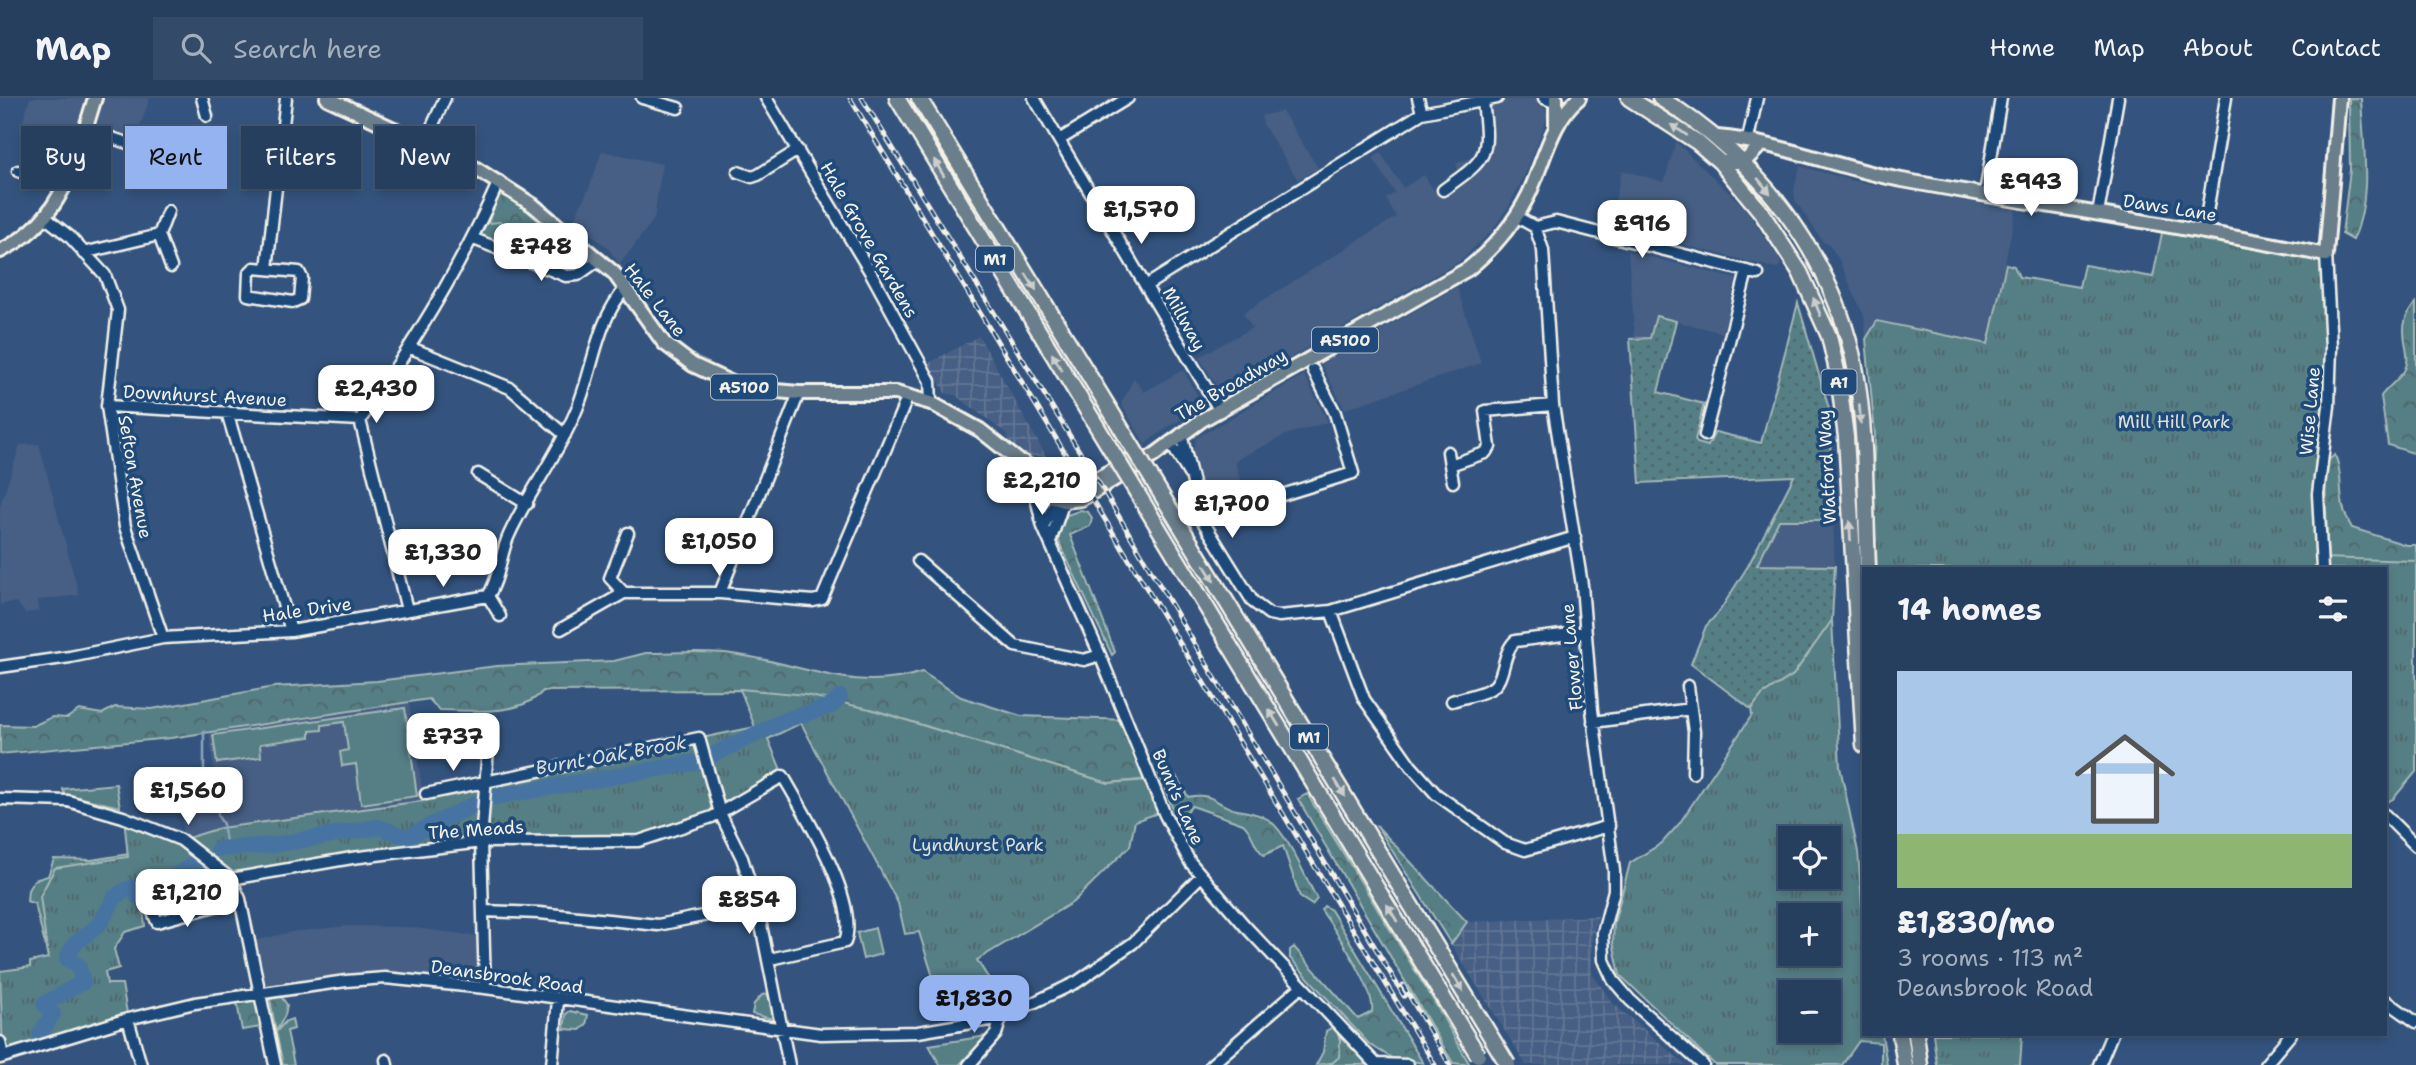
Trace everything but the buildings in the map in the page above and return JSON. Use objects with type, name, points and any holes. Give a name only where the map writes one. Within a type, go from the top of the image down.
[{"type":"highway","name":"M1","points":[[897,98],[1485,1065]]},
{"type":"highway","name":"M1","points":[[919,98],[1508,1065]]},
{"type":"highway","name":"Watford Way","points":[[1629,98],[1697,142],[1720,162],[1766,217],[1787,248],[1829,336],[1838,375],[1846,437],[1862,712]]},
{"type":"highway","name":"Watford Way","points":[[1660,98],[1717,137],[1744,162],[1802,236],[1835,300],[1855,370],[1860,404],[1868,567]]},
{"type":"highway","points":[[1900,1036],[1905,1065]]},
{"type":"highway","points":[[1916,1036],[1920,1065]]},
{"type":"main road","points":[[86,126],[95,98]]},
{"type":"main road","name":"Hale Lane","points":[[327,98],[389,126]]},
{"type":"main road","name":"The Broadway","points":[[1064,501],[1081,499],[1220,411],[1468,269],[1486,254],[1517,217],[1555,130],[1579,98]]},
{"type":"main road","points":[[2326,255],[2339,98]]},
{"type":"main road","name":"The Broadway","points":[[1555,130],[1556,100]]},
{"type":"main road","name":"Daws Lane","points":[[1717,137],[1748,139],[1867,173],[2204,230],[2326,255]]},
{"type":"main road","points":[[1720,162],[1744,162],[1762,144]]},
{"type":"main road","name":"Hale Lane","points":[[475,168],[499,181],[599,260],[626,288],[664,343],[693,365],[734,384],[799,393],[869,392],[908,396],[931,403],[971,424],[1019,461],[1031,477],[1053,497],[1064,501]]},
{"type":"main road","points":[[0,251],[24,240],[46,218],[64,189]]},
{"type":"main road","name":"Hale Lane","points":[[1019,461],[1029,464],[1059,490],[1064,501]]},
{"type":"street","points":[[202,98],[207,116]]},
{"type":"street","points":[[267,269],[286,98]]},
{"type":"street","points":[[432,126],[444,98]]},
{"type":"street","points":[[642,98],[675,108]]},
{"type":"street","name":"Hale Grove Gardens","points":[[766,98],[930,381],[931,403]]},
{"type":"street","name":"Millway","points":[[1034,98],[1220,411]]},
{"type":"street","points":[[1059,140],[1128,98]]},
{"type":"street","points":[[1418,98],[1422,113]]},
{"type":"street","points":[[1147,285],[1422,113],[1497,98]]},
{"type":"street","points":[[1544,98],[1556,100]]},
{"type":"street","points":[[1748,139],[1757,98]]},
{"type":"street","points":[[1985,194],[2001,98]]},
{"type":"street","points":[[2098,214],[2118,98]]},
{"type":"street","points":[[2204,230],[2226,98]]},
{"type":"street","points":[[1443,190],[1473,169],[1488,146],[1483,102]]},
{"type":"street","points":[[738,172],[752,177],[758,175],[798,150]]},
{"type":"street","points":[[407,610],[360,420],[411,348],[474,239],[499,181]]},
{"type":"street","points":[[168,211],[159,235],[171,267]]},
{"type":"street","points":[[1517,217],[1535,227],[1556,222],[1758,274]]},
{"type":"street","name":"Sefton Avenue","points":[[46,218],[105,275],[118,310],[107,406],[125,527],[163,638]]},
{"type":"street","name":"Flower Lane","points":[[1535,227],[1543,250],[1553,405],[1575,537],[1594,722],[1615,881],[1603,933],[1605,965],[1613,980],[1630,1000],[1703,1065]]},
{"type":"street","points":[[83,253],[159,235]]},
{"type":"street","points":[[474,239],[571,277],[591,269],[599,260]]},
{"type":"street","name":"Wise Lane","points":[[2322,567],[2318,494],[2329,406],[2331,347],[2326,255]]},
{"type":"street","points":[[267,269],[299,272],[302,283],[300,299],[293,302],[248,295],[247,285],[251,270],[267,269]]},
{"type":"street","points":[[1705,435],[1747,271]]},
{"type":"street","points":[[499,615],[488,596],[493,588],[508,537],[565,435],[588,378],[603,321],[626,288]]},
{"type":"street","points":[[411,348],[510,388],[565,435]]},
{"type":"street","points":[[1202,520],[1353,472],[1335,413],[1313,370]]},
{"type":"street","points":[[720,593],[799,393]]},
{"type":"street","points":[[561,629],[624,593],[720,593],[813,601],[822,599],[908,396]]},
{"type":"street","points":[[1450,466],[1488,451],[1485,411],[1553,405]]},
{"type":"street","name":"Downhurst Avenue","points":[[107,406],[360,420]]},
{"type":"street","points":[[227,412],[290,631]]},
{"type":"street","points":[[1170,442],[1189,474],[1202,520],[1253,602],[1269,614],[1310,615],[1331,611],[1575,537]]},
{"type":"street","points":[[1448,452],[1453,482]]},
{"type":"street","points":[[478,474],[527,504]]},
{"type":"street","points":[[1031,477],[1043,527]]},
{"type":"street","points":[[1043,527],[1054,505],[1064,501]]},
{"type":"street","points":[[1051,539],[1064,501]]},
{"type":"street","name":"Bunn's Lane","points":[[1043,527],[1051,539],[1165,815],[1201,876],[1376,1065],[1408,1065]]},
{"type":"street","points":[[624,593],[610,578],[628,533]]},
{"type":"street","points":[[918,561],[1015,646],[1084,660],[1100,655]]},
{"type":"street","name":"Hale Drive","points":[[0,667],[70,657],[163,638],[290,631],[488,596]]},
{"type":"street","points":[[1331,611],[1364,699],[1411,766],[1436,794],[1505,843],[1525,850],[1609,826]]},
{"type":"street","points":[[1452,701],[1492,689],[1497,683],[1508,648],[1516,640],[1586,632]]},
{"type":"street","points":[[1688,686],[1694,732],[1693,773]]},
{"type":"street","points":[[1594,722],[1690,709]]},
{"type":"street","points":[[485,988],[481,842],[489,735]]},
{"type":"street","points":[[426,794],[699,738],[720,813],[742,858],[757,905],[770,959],[789,1065]]},
{"type":"street","name":"The Meads","points":[[231,879],[352,858],[481,842],[639,841],[720,813],[783,776],[832,865],[850,929],[845,942],[770,959]]},
{"type":"street","points":[[0,799],[68,801],[123,817],[181,840],[231,879],[240,899],[275,1065]]},
{"type":"street","points":[[2387,817],[2416,846]]},
{"type":"street","name":"Deansbrook Road","points":[[1,1058],[128,1019],[258,993],[385,978],[485,988],[821,1034],[906,1033],[1001,1018],[1016,1012],[1103,965],[1133,943],[1201,876]]},
{"type":"street","points":[[153,912],[157,922],[240,899]]},
{"type":"street","points":[[484,911],[539,913],[658,925],[757,905]]},
{"type":"street","points":[[1211,1065],[1302,986]]},
{"type":"street","points":[[552,1065],[558,1000]]},
{"type":"street","points":[[2387,1001],[2416,1022]]},
{"type":"street","points":[[969,1065],[996,1034],[1001,1018]]},
{"type":"street","points":[[128,1019],[141,1065]]},
{"type":"street","points":[[2099,1065],[2111,1036]]},
{"type":"street","points":[[2265,1065],[2289,1036]]},
{"type":"street","points":[[0,1042],[1,1058]]},
{"type":"shaded area","points":[[30,98],[85,98],[77,126],[22,124]]},
{"type":"shaded area","points":[[104,98],[150,98],[140,126],[125,126],[125,134],[111,130],[111,126],[96,125]]},
{"type":"shaded area","points":[[1483,98],[1540,98],[1548,115],[1528,168],[1509,206],[1491,232],[1460,261],[1223,396],[1199,357],[1252,328],[1243,313],[1396,217],[1386,199],[1395,193],[1373,158],[1381,153],[1403,188],[1424,175],[1435,192],[1460,176],[1456,164],[1482,153]]},
{"type":"shaded area","points":[[1282,111],[1318,168],[1298,180],[1264,126],[1261,116]]},
{"type":"shaded area","points":[[1676,142],[1745,208],[1780,260],[1780,266],[1775,268],[1609,226],[1622,170],[1664,182]]},
{"type":"shaded area","points":[[602,151],[662,164],[654,219],[620,264],[606,246],[573,221],[590,186]]},
{"type":"shaded area","points":[[1800,166],[1854,181],[2016,210],[1988,344],[1877,321],[1866,339],[1864,316],[1838,258],[1828,243],[1824,243],[1795,200],[1794,189]]},
{"type":"shaded area","points":[[1628,251],[1736,279],[1723,333],[1656,316],[1650,338],[1635,339]]},
{"type":"shaded area","points":[[1457,287],[1481,363],[1345,409],[1321,364]]},
{"type":"shaded area","points":[[979,336],[1047,458],[1060,476],[1058,479],[1008,440],[1007,434],[955,395],[945,393],[929,363]]},
{"type":"shaded area","points":[[1183,370],[1205,408],[1171,425],[1145,444],[1121,404],[1134,378],[1144,392]]},
{"type":"shaded area","points":[[1304,375],[1328,422],[1288,434],[1237,459],[1235,463],[1245,496],[1205,509],[1192,457],[1196,438]]},
{"type":"shaded area","points":[[39,444],[79,595],[38,600],[39,611],[25,613],[17,602],[0,604],[0,506],[20,445]]},
{"type":"shaded area","points":[[1778,520],[1833,520],[1835,566],[1756,566]]},
{"type":"shaded area","points":[[409,702],[424,801],[220,828],[183,837],[177,774],[214,770],[209,733]]},
{"type":"shaded area","points":[[1598,916],[1592,937],[1592,974],[1613,1003],[1686,1065],[1526,1065],[1451,944],[1467,922]]},
{"type":"shaded area","points":[[348,926],[406,927],[485,937],[485,988],[385,978],[258,993],[249,942],[292,932]]},
{"type":"green space","points":[[2349,98],[2361,98],[2365,170],[2363,207],[2353,240],[2342,234],[2350,170]]},
{"type":"green space","points":[[505,191],[534,212],[588,260],[574,270],[565,270],[485,237],[481,233],[497,194]]},
{"type":"green space","points":[[506,193],[555,232],[577,260],[568,263],[551,250],[548,241],[542,238],[539,253],[521,245],[517,230],[500,222],[488,223],[498,196]]},
{"type":"green space","name":"Mill Hill Park","points":[[2164,223],[2326,255],[2331,349],[2322,445],[2322,558],[2416,561],[2416,772],[2393,799],[2387,802],[2387,567],[1877,567],[1873,478],[1875,435],[1866,339],[1877,321],[1988,344],[2006,264],[2014,266],[2019,277],[2079,287],[2084,265],[2153,277]]},
{"type":"green space","points":[[1798,303],[1829,409],[1833,520],[1779,520],[1757,565],[1835,566],[1832,620],[1793,675],[1762,695],[1751,709],[1691,664],[1706,626],[1719,612],[1748,566],[1794,476],[1640,483],[1630,339],[1650,338],[1656,316],[1676,321],[1658,392],[1704,404],[1695,440],[1697,443],[1708,446],[1715,432],[1761,443]]},
{"type":"green space","points":[[2416,303],[2416,454],[2388,445],[2381,396],[2404,371],[2407,363],[2405,322]]},
{"type":"green space","points":[[2335,455],[2340,473],[2343,508],[2352,528],[2406,545],[2416,545],[2416,588],[2387,570],[2387,567],[2328,567],[2325,474],[2327,461]]},
{"type":"green space","points":[[1081,510],[1088,512],[1092,518],[1090,526],[1070,535],[1115,652],[1112,655],[1059,542],[1059,531],[1067,515]]},
{"type":"green space","points":[[1832,620],[1840,767],[1858,852],[1862,906],[1862,1036],[1882,1036],[1887,1065],[1881,1065],[1881,1043],[1859,1041],[1842,1065],[1715,1065],[1620,975],[1613,942],[1614,923],[1630,863],[1662,843],[1679,824],[1752,715],[1751,709],[1762,695],[1793,675]]},
{"type":"green space","points":[[646,653],[732,654],[850,679],[897,678],[922,672],[961,697],[1021,716],[1126,720],[1151,779],[1108,783],[871,709],[764,725],[740,690],[543,691],[522,705],[480,711],[439,710],[429,699],[171,738],[0,754],[0,725],[33,726],[52,717],[67,718],[79,710],[102,714],[115,707],[152,709],[274,687],[377,681],[497,666],[614,661]]},
{"type":"green space","name":"Lyndhurst Park","points":[[740,689],[806,695],[870,709],[1108,783],[1151,780],[1164,811],[1135,821],[1130,846],[1073,902],[977,960],[1008,1009],[958,1020],[951,1002],[941,1003],[919,932],[905,934],[898,903],[801,723],[768,739],[784,777],[720,813],[639,841],[481,842],[232,879],[230,895],[162,917],[156,906],[143,909],[145,926],[125,932],[114,949],[119,968],[105,972],[107,984],[122,984],[128,1019],[3,1057],[0,971],[30,967],[30,962],[48,958],[40,896],[55,868],[128,857],[124,817],[181,840],[220,828],[423,801],[423,795],[755,727]]},
{"type":"green space","points":[[405,708],[417,796],[361,804],[356,764],[342,766],[340,752],[348,750],[344,722],[322,725],[322,730],[310,731],[310,737],[260,744],[261,757],[217,763],[213,735]]},
{"type":"green space","points":[[1159,774],[1176,776],[1188,797],[1208,797],[1227,807],[1269,820],[1283,835],[1317,899],[1312,905],[1300,897],[1283,846],[1264,855],[1243,824],[1192,806],[1186,812],[1185,820],[1178,822]]},
{"type":"green space","points":[[116,784],[120,807],[64,794],[63,789]]},
{"type":"green space","points":[[1307,794],[1470,1065],[1453,1063],[1298,799]]},
{"type":"green space","points":[[1376,825],[1467,922],[1451,944]]},
{"type":"green space","points":[[136,853],[49,961],[35,904],[27,901],[28,890],[34,880],[48,876],[54,859],[91,860]]},
{"type":"green space","points":[[1324,906],[1331,910],[1423,1063],[1392,1058],[1369,1044],[1290,958],[1290,950],[1294,947],[1358,1019],[1372,1012],[1368,989],[1321,910]]},
{"type":"green space","points":[[875,928],[881,954],[863,959],[857,933]]},
{"type":"green space","points":[[768,994],[775,1016],[773,1019],[752,1014],[754,1004],[762,995]]},
{"type":"green space","points":[[281,996],[287,1005],[276,1032],[270,999]]},
{"type":"green space","points":[[256,1000],[261,1027],[242,1030],[237,1003]]},
{"type":"green space","points":[[570,1011],[588,1015],[586,1025],[580,1030],[564,1029],[566,1014]]},
{"type":"green space","points":[[292,1019],[294,1029],[287,1031],[294,1065],[283,1065],[276,1032],[286,1021]]},
{"type":"green space","points":[[1341,1025],[1376,1064],[1409,1065],[1330,1065],[1339,1057]]},
{"type":"green space","points":[[1335,1026],[1342,1046],[1338,1062],[1316,1065],[1323,1052],[1326,1031]]},
{"type":"green space","points":[[987,1036],[959,1065],[940,1065],[929,1045]]},
{"type":"green space","points":[[1933,1036],[2022,1036],[2020,1065],[1937,1065]]},
{"type":"waterway","name":"Burnt Oak Brook","points":[[218,849],[273,845],[378,827],[407,837],[488,798],[698,762],[785,720],[833,705],[840,697]]},
{"type":"waterway","points":[[204,731],[204,772],[217,799],[218,816],[223,824],[227,848]]},
{"type":"waterway","name":"Burnt Oak Brook","points":[[40,1034],[53,1014],[44,1004],[83,982],[78,965],[67,959],[70,952],[76,943],[102,920],[115,897],[139,886],[138,897],[143,896],[197,862]]},
{"type":"railway","points":[[850,98],[1435,1065]]},
{"type":"railway","points":[[862,98],[1105,493],[1404,996]]},
{"type":"railway","points":[[1403,985],[1450,1065]]}]
